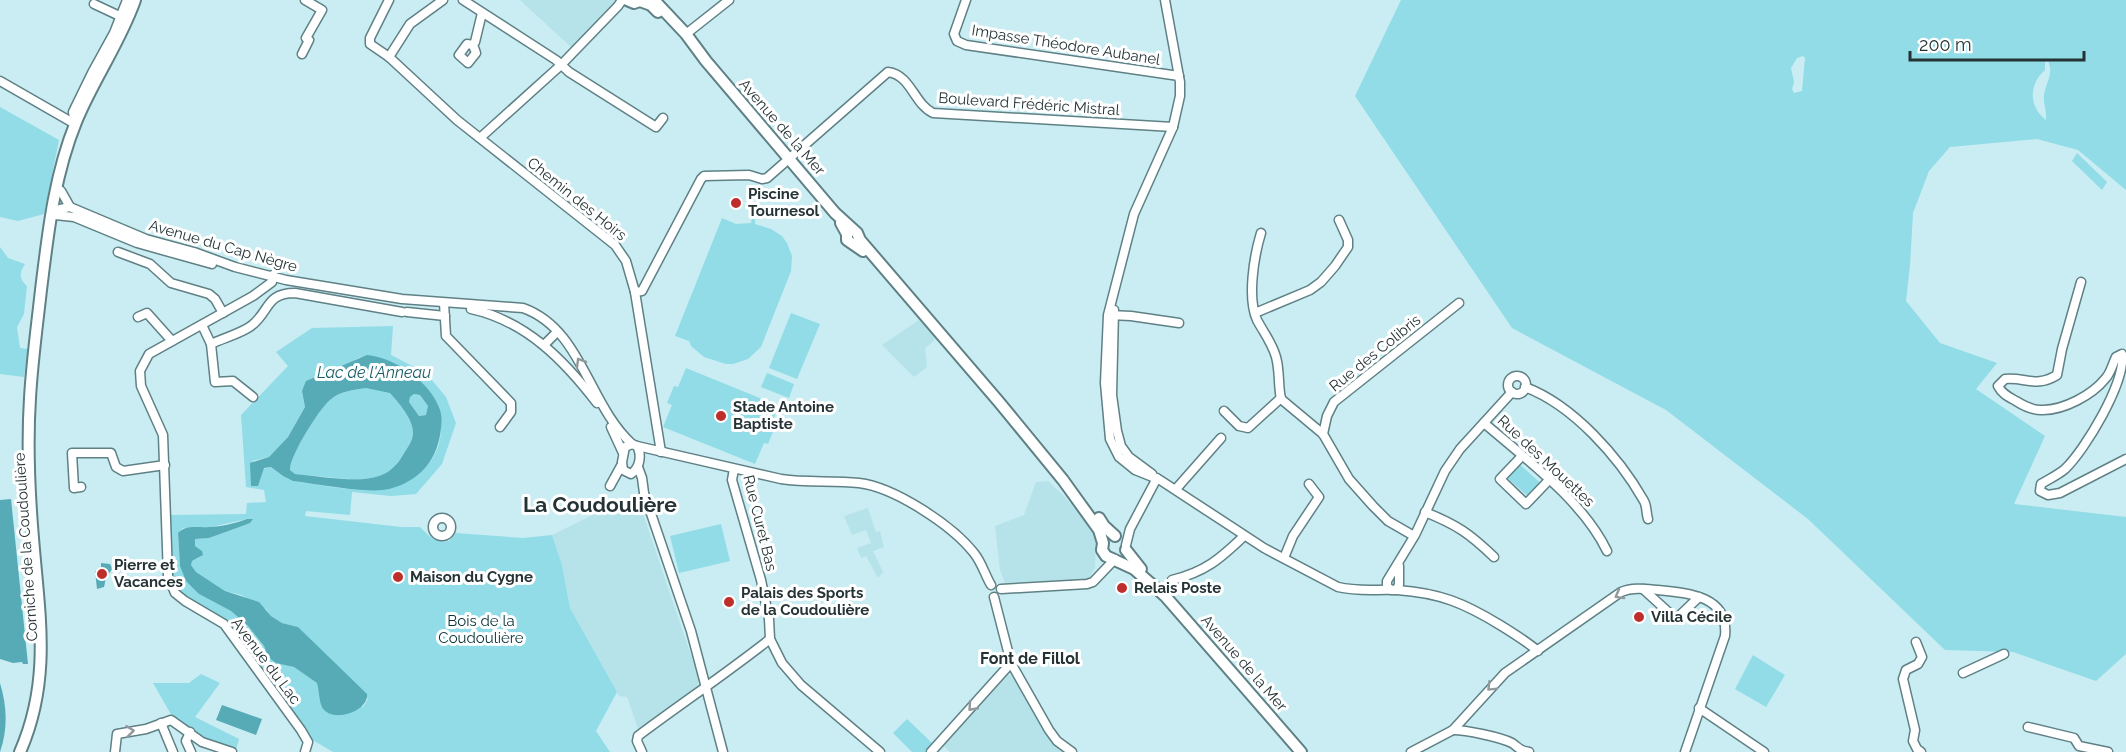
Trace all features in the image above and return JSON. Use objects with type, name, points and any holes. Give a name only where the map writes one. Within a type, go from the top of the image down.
[{"type":"main road","points":[[55,215],[59,186],[75,124],[135,0]]},
{"type":"main road","name":"Avenue de la Mer","points":[[654,0],[686,34],[853,236],[882,266],[999,402],[1079,501],[1099,530],[1103,548]]},
{"type":"main road","name":"Avenue de la Mer","points":[[630,2],[651,5],[691,49],[706,61]]},
{"type":"main road","name":"Corniche de la Coudoulière","points":[[20,752],[37,700],[42,660],[30,501],[29,427],[32,369],[55,215]]},
{"type":"main road","name":"Corniche de la Coudoulière","points":[[27,752],[40,717],[48,660],[35,480],[35,438],[39,366],[55,215]]},
{"type":"main road","name":"Avenue de la Mer","points":[[999,402],[1007,406],[1071,481],[1104,526],[1121,542],[1131,559],[1301,752]]},
{"type":"main road","points":[[1108,537],[1121,542],[1122,556],[1115,560],[1109,558],[1103,548],[1108,537]]},
{"type":"main road","name":"Avenue de la Mer","points":[[1115,560],[1134,569],[1164,595]]},
{"type":"street","points":[[94,4],[124,19],[127,0]]},
{"type":"street","points":[[303,54],[309,40],[306,38],[322,10],[305,0]]},
{"type":"street","name":"Chemin des Hoirs","points":[[389,0],[370,38],[370,44],[389,57],[433,99],[480,138],[615,245],[626,261],[635,292],[659,438],[658,451]]},
{"type":"street","points":[[389,57],[410,24],[443,0]]},
{"type":"street","points":[[463,0],[561,64],[569,72],[656,127],[663,118]]},
{"type":"street","points":[[686,34],[729,0]]},
{"type":"street","name":"Impasse Théodore Aubanel","points":[[966,0],[954,34],[957,41],[966,45],[1179,76]]},
{"type":"street","points":[[1165,0],[1179,76],[1180,96],[1173,127],[1136,208],[1111,315],[1105,383],[1110,439],[1116,453],[1135,470],[1157,478],[1176,489],[1244,536],[1338,587],[1372,591],[1394,584],[1407,592],[1435,595],[1459,602],[1528,642],[1538,651]]},
{"type":"street","points":[[480,138],[630,2]]},
{"type":"street","points":[[473,45],[482,13]]},
{"type":"street","name":"Boulevard Frédéric Mistral","points":[[789,158],[888,72],[895,73],[901,78],[925,108],[933,112],[1173,127]]},
{"type":"street","points":[[0,81],[75,124]]},
{"type":"street","points":[[635,292],[642,291],[701,178],[704,176],[749,175],[762,179],[789,158]]},
{"type":"street","points":[[55,215],[70,207],[59,186]]},
{"type":"street","name":"Avenue du Cap Nègre","points":[[70,207],[132,234],[235,267],[286,280],[368,295],[523,308],[545,319],[579,360],[599,400],[619,430],[634,445]]},
{"type":"street","points":[[55,215],[74,218],[161,251],[235,267]]},
{"type":"street","points":[[1255,313],[1310,290],[1321,282],[1348,247],[1348,240],[1339,220]]},
{"type":"street","points":[[1261,233],[1253,284],[1255,313],[1277,359],[1281,398],[1323,434],[1342,469],[1364,497],[1388,520],[1414,536]]},
{"type":"street","points":[[118,252],[150,264],[171,283],[209,294],[215,299],[223,313]]},
{"type":"street","name":"Avenue du Lac","points":[[269,274],[254,296],[149,354],[140,370],[141,386],[163,435],[168,576],[175,593],[224,624],[308,742],[305,752]]},
{"type":"street","points":[[2081,282],[2057,375],[2048,381],[2039,383],[2002,380],[1998,386],[2001,392],[2021,404],[2034,410],[2050,410],[2069,404],[2096,387],[2107,377],[2116,357],[2122,354],[2125,361],[2124,372],[2114,403],[2086,444],[2068,465],[2041,484],[2040,491],[2054,495],[2126,459]]},
{"type":"street","points":[[211,344],[249,327],[259,318],[268,303],[283,293],[295,293],[404,312],[445,316]]},
{"type":"street","points":[[444,303],[446,336],[511,403],[511,412],[500,427]]},
{"type":"street","name":"Avenue du Cap Nègre","points":[[444,303],[487,313],[514,323],[544,345],[596,403],[615,433],[622,453]]},
{"type":"street","name":"Rue des Colibris","points":[[1323,434],[1327,416],[1334,402],[1459,303]]},
{"type":"street","points":[[514,323],[516,311],[523,308]]},
{"type":"street","points":[[138,317],[147,313],[172,341]]},
{"type":"street","points":[[1111,315],[1179,323]]},
{"type":"street","points":[[202,325],[211,344],[215,382],[233,381],[253,397]]},
{"type":"street","points":[[544,345],[556,332]]},
{"type":"street","points":[[1512,377],[1521,377],[1525,381],[1525,387],[1520,393],[1512,392],[1508,384],[1512,377]]},
{"type":"street","points":[[1525,387],[1555,402],[1593,435],[1618,464],[1644,501],[1648,519]]},
{"type":"street","points":[[1394,584],[1400,563],[1450,463],[1512,392]]},
{"type":"street","points":[[1224,411],[1239,426],[1248,428],[1281,398]]},
{"type":"street","name":"Rue des Mouettes","points":[[1484,423],[1549,480],[1593,524],[1607,551]]},
{"type":"street","points":[[1176,489],[1221,438]]},
{"type":"street","points":[[658,451],[610,486],[621,466],[625,447],[634,445],[799,482],[861,483],[893,494],[952,531],[975,554],[991,585]]},
{"type":"street","points":[[634,445],[640,451],[634,468],[643,488],[695,648],[718,752]]},
{"type":"street","points":[[81,487],[74,488],[72,453],[111,453],[116,466],[123,471],[165,465]]},
{"type":"street","points":[[1522,456],[1500,480],[1526,504],[1549,480]]},
{"type":"street","points":[[621,466],[634,468]]},
{"type":"street","name":"Rue Curet Bas","points":[[734,469],[732,480],[761,580],[769,619],[770,639],[788,671],[880,752]]},
{"type":"street","points":[[1121,542],[1131,529],[1157,478]]},
{"type":"street","points":[[1284,558],[1293,536],[1319,497],[1309,484]]},
{"type":"street","points":[[1425,512],[1456,525],[1494,556]]},
{"type":"street","points":[[1172,580],[1193,575],[1208,567],[1244,536]]},
{"type":"street","points":[[1101,573],[1103,548]]},
{"type":"street","points":[[991,585],[997,585],[1001,589],[1087,584],[1093,582],[1115,560]]},
{"type":"street","points":[[991,585],[988,591],[994,597],[1011,663],[1049,730],[1057,741],[1072,752]]},
{"type":"street","points":[[994,597],[999,596],[1001,589]]},
{"type":"street","points":[[1643,589],[1676,619],[1699,597]]},
{"type":"street","points":[[1411,752],[1453,730],[1505,672],[1621,592],[1643,589],[1707,599],[1719,609],[1726,625],[1725,636],[1685,752]]},
{"type":"street","points":[[642,752],[637,741],[638,735],[724,675],[770,639]]},
{"type":"street","points":[[1916,642],[1922,657],[1918,664],[1906,670],[1903,679],[1915,730],[1913,741],[1921,752]]},
{"type":"street","points":[[1963,673],[2004,654]]},
{"type":"street","points":[[932,752],[1011,663]]},
{"type":"street","points":[[704,687],[723,752]]},
{"type":"street","points":[[1699,708],[1764,752]]},
{"type":"street","points":[[115,752],[117,734],[146,729],[173,720],[202,742],[230,752]]},
{"type":"street","points":[[162,722],[174,752]]},
{"type":"street","points":[[2028,727],[2074,738],[2079,746],[2108,752]]},
{"type":"street","points":[[1453,730],[1470,731],[1511,743],[1519,750],[1529,752]]},
{"type":"street","points":[[189,732],[186,741],[191,752]]},
{"type":"street","points":[[1427,745],[1435,752]]},
{"type":"shaded area","points":[[520,0],[616,0],[571,47]]},
{"type":"shaded area","points":[[919,320],[935,337],[934,341],[925,348],[927,367],[914,377],[882,345]]},
{"type":"shaded area","points":[[1048,481],[1092,529],[1096,538],[1095,568],[1089,578],[1076,582],[1057,580],[1005,583],[1000,570],[995,526],[1024,515],[1036,482]]},
{"type":"shaded area","points":[[633,495],[637,496],[699,679],[698,687],[639,731],[627,697],[619,696],[570,608],[562,565],[552,535]]},
{"type":"shaded area","points":[[868,508],[876,532],[880,531],[884,547],[873,551],[883,572],[878,578],[866,556],[861,558],[857,548],[871,543],[866,530],[852,535],[844,516]]},
{"type":"shaded area","points":[[1008,674],[1016,678],[1058,748],[1064,752],[950,752],[942,744]]},
{"type":"green space","points":[[1401,0],[2126,0],[2126,190],[2078,150],[2037,139],[1950,147],[1929,171],[1913,213],[1906,301],[1940,343],[1997,363],[1976,389],[2045,436],[2014,504],[2126,517],[2126,654],[2096,681],[2013,652],[1945,650],[1808,519],[1666,410],[1512,328],[1355,96]],"holes":[[[1803,56],[1805,58],[1802,91],[1794,93],[1791,68],[1797,58]],[[2048,61],[2050,74],[2044,98],[2046,120],[2036,108],[2033,95],[2036,82],[2045,70],[2045,62]]]},
{"type":"green space","points":[[0,107],[59,140],[44,214],[18,221],[0,217]]},
{"type":"green space","points":[[2077,153],[2107,182],[2102,190],[2072,161]]},
{"type":"green space","points":[[722,218],[736,224],[751,223],[752,218],[755,219],[755,224],[771,229],[782,236],[792,256],[791,271],[761,347],[748,359],[733,364],[704,357],[691,346],[689,341],[675,336]]},
{"type":"green space","points":[[0,247],[8,258],[25,264],[21,276],[27,286],[24,314],[17,327],[20,348],[28,349],[24,377],[0,374]]},
{"type":"green space","points":[[791,313],[820,324],[797,379],[769,368]]},
{"type":"green space","name":"Bois de la Coudoulière","points":[[393,326],[391,355],[426,373],[446,397],[456,423],[442,464],[416,494],[391,496],[352,492],[350,515],[306,511],[305,516],[401,527],[420,527],[440,541],[449,541],[456,533],[523,538],[552,535],[562,565],[570,608],[617,692],[596,731],[610,752],[333,752],[311,739],[223,621],[177,591],[171,577],[170,515],[246,514],[247,503],[266,502],[264,490],[246,487],[241,415],[288,366],[276,352],[312,328]],"holes":[[[360,357],[439,407],[441,431],[439,445],[424,469],[415,476],[386,488],[356,489],[293,481],[271,467],[263,469],[252,461],[269,457],[288,437],[305,407],[302,391]],[[247,519],[250,523],[209,538],[195,539],[195,546],[202,551],[199,558],[191,561],[191,565],[196,572],[225,591],[241,595],[266,609],[271,616],[282,623],[298,627],[368,699],[363,707],[318,683],[294,667],[268,657],[264,646],[248,626],[231,611],[199,594],[180,566],[178,533],[183,528],[211,527]]]},
{"type":"green space","name":"Stade Antoine Baptiste","points":[[686,368],[779,406],[770,427],[774,429],[768,444],[764,443],[755,464],[663,427],[672,405],[667,403],[674,386],[678,387]]},
{"type":"green space","points":[[767,373],[794,384],[789,398],[761,387]]},
{"type":"green space","points":[[366,388],[390,392],[411,422],[412,439],[396,464],[383,475],[362,479],[295,474],[290,470],[299,444],[325,405],[342,393]]},
{"type":"green space","points":[[414,394],[420,395],[428,406],[427,415],[419,416],[409,402],[410,397]]},
{"type":"green space","points":[[1517,462],[1544,486],[1531,499],[1504,475]]},
{"type":"green space","points":[[721,524],[730,561],[679,573],[670,536]]},
{"type":"green space","points":[[1753,655],[1785,675],[1766,707],[1735,689]]},
{"type":"green space","points":[[201,674],[220,683],[195,717],[239,739],[236,750],[203,739],[172,716],[153,683],[189,683]]},
{"type":"green space","points":[[907,719],[933,744],[925,752],[912,752],[893,733]]},
{"type":"water","name":"Lac de l'Anneau","points":[[367,355],[388,361],[409,372],[433,396],[441,416],[442,422],[436,450],[426,467],[410,481],[380,490],[293,481],[271,467],[264,468],[258,486],[251,486],[250,463],[269,457],[288,437],[305,407],[302,391],[306,381]],"holes":[[[366,388],[390,393],[411,422],[412,439],[396,465],[383,475],[362,479],[295,474],[290,470],[299,445],[325,405],[342,393]],[[414,394],[420,395],[428,406],[426,415],[419,416],[409,402],[410,397]]]},
{"type":"water","points":[[11,499],[28,664],[0,659],[0,500]]},
{"type":"water","points":[[253,519],[250,523],[209,538],[195,539],[195,546],[202,551],[203,555],[192,561],[191,565],[196,572],[225,591],[259,602],[271,616],[282,623],[298,627],[367,694],[366,700],[356,711],[341,715],[327,712],[322,707],[317,683],[294,667],[276,663],[268,657],[264,646],[248,626],[231,611],[199,594],[186,581],[180,566],[178,533],[189,527],[218,526]]},
{"type":"water","name":"Pierre et Vacances","points":[[101,563],[110,564],[112,570],[106,577],[104,587],[97,589],[95,571],[101,570]]},
{"type":"water","points":[[0,683],[6,718],[0,752]]},
{"type":"water","points":[[222,705],[262,719],[256,735],[216,720]]},
{"type":"place","name":"Piscine Tournesol","points":[[736,203]]},
{"type":"place","name":"Stade Antoine Baptiste","points":[[721,416]]},
{"type":"place","name":"Pierre et Vacances","points":[[102,574]]},
{"type":"place","name":"Maison du Cygne","points":[[398,577]]},
{"type":"place","name":"Relais Poste","points":[[1122,588]]},
{"type":"place","name":"Palais des Sports de la Coudoulière","points":[[729,602]]},
{"type":"place","name":"Villa Cécile","points":[[1639,617]]},
{"type":"district","name":"La Coudoulière","points":[[600,505]]},
{"type":"district","name":"Font de Fillol","points":[[1030,658]]}]
